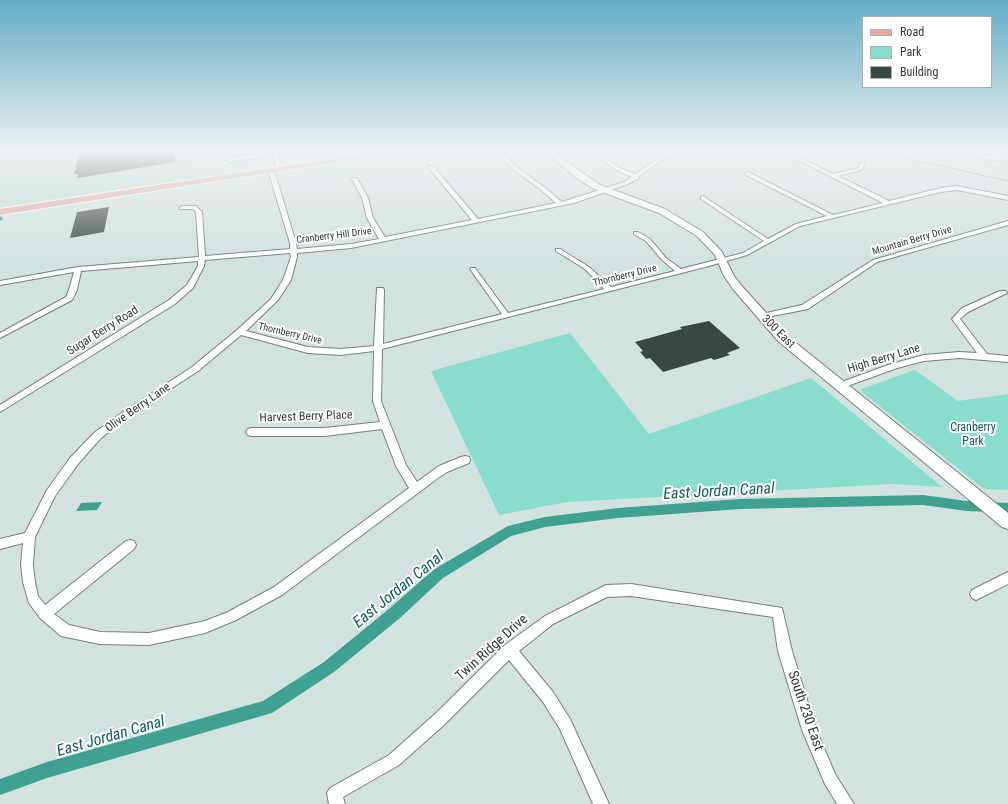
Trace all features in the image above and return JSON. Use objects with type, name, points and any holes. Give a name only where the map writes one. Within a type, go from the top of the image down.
[{"type":"main road","points":[[0,212],[145,190]]},
{"type":"street","points":[[277,190],[294,251]]},
{"type":"street","points":[[361,190],[365,198],[370,218],[383,240]]},
{"type":"street","points":[[450,190],[476,221]]},
{"type":"street","points":[[544,190],[560,204]]},
{"type":"street","name":"Cranberry Hill Drive","points":[[0,283],[78,269],[346,247],[560,204],[605,190]]},
{"type":"street","name":"300 East","points":[[605,190],[662,211],[684,223],[708,242],[719,254],[729,276],[782,338],[839,386],[1003,518]]},
{"type":"street","points":[[779,190],[832,216]]},
{"type":"street","points":[[860,190],[888,203]]},
{"type":"street","name":"Thornberry Drive","points":[[240,332],[316,351],[341,352],[377,348],[722,261],[745,254],[798,225],[945,190]]},
{"type":"street","name":"Thornberry Drive","points":[[964,190],[1008,198]]},
{"type":"street","points":[[703,198],[768,241]]},
{"type":"street","points":[[182,208],[194,207],[198,210],[202,259]]},
{"type":"street","name":"Mountain Berry Drive","points":[[762,316],[805,307],[875,261],[1008,223]]},
{"type":"street","points":[[636,233],[648,240],[664,259],[680,272]]},
{"type":"street","points":[[558,250],[587,268],[610,290]]},
{"type":"street","name":"Olive Berry Lane","points":[[294,251],[291,271],[282,289],[264,311],[195,369],[122,416],[98,436],[74,461],[63,476],[40,514],[29,537],[27,550],[28,582],[33,599],[44,614],[66,631],[100,638],[149,639],[205,627],[232,616],[278,591],[415,488],[443,469],[465,460]]},
{"type":"street","name":"Sugar Berry Road","points":[[0,409],[176,299],[194,281],[202,259]]},
{"type":"street","points":[[0,336],[69,298],[73,290],[78,269]]},
{"type":"street","points":[[473,269],[508,316]]},
{"type":"street","points":[[380,290],[377,348],[377,400],[401,466],[415,488]]},
{"type":"street","points":[[984,356],[956,319],[965,310],[1003,293]]},
{"type":"street","name":"High Berry Lane","points":[[839,386],[909,361],[941,356],[984,356],[1008,358]]},
{"type":"street","name":"Harvest Berry Place","points":[[251,432],[326,432],[385,425]]},
{"type":"street","points":[[0,544],[29,537]]},
{"type":"street","points":[[44,614],[130,545]]},
{"type":"street","points":[[976,594],[1008,578]]},
{"type":"street","name":"Twin Ridge Drive","points":[[336,804],[335,793],[394,760],[510,650],[549,620],[606,591],[630,590],[778,612]]},
{"type":"street","name":"South 230 East","points":[[778,612],[785,652],[809,730],[830,779],[846,804]]},
{"type":"street","points":[[510,650],[548,697],[565,724],[601,804]]},
{"type":"shaded area","points":[[0,190],[117,190],[0,207]]},
{"type":"shaded area","points":[[102,502],[97,510],[76,511],[81,503]]},
{"type":"green space","points":[[570,333],[649,434],[811,378],[942,487],[893,484],[567,502],[499,515],[431,371]]},
{"type":"green space","name":"Cranberry Park","points":[[915,370],[958,401],[1008,394],[1008,490],[984,489],[862,392],[861,389]]},
{"type":"building","points":[[109,207],[104,232],[70,238],[77,212]]},
{"type":"building","points":[[709,321],[740,348],[727,353],[730,355],[714,360],[711,358],[663,372],[650,358],[646,359],[640,352],[643,351],[635,342],[682,329],[680,327]]},
{"type":"waterway","name":"East Jordan Canal","points":[[0,787],[47,770],[267,708],[329,667],[395,613],[438,574],[508,531],[545,522],[618,513],[740,504],[923,500],[967,506],[1008,508]]}]
